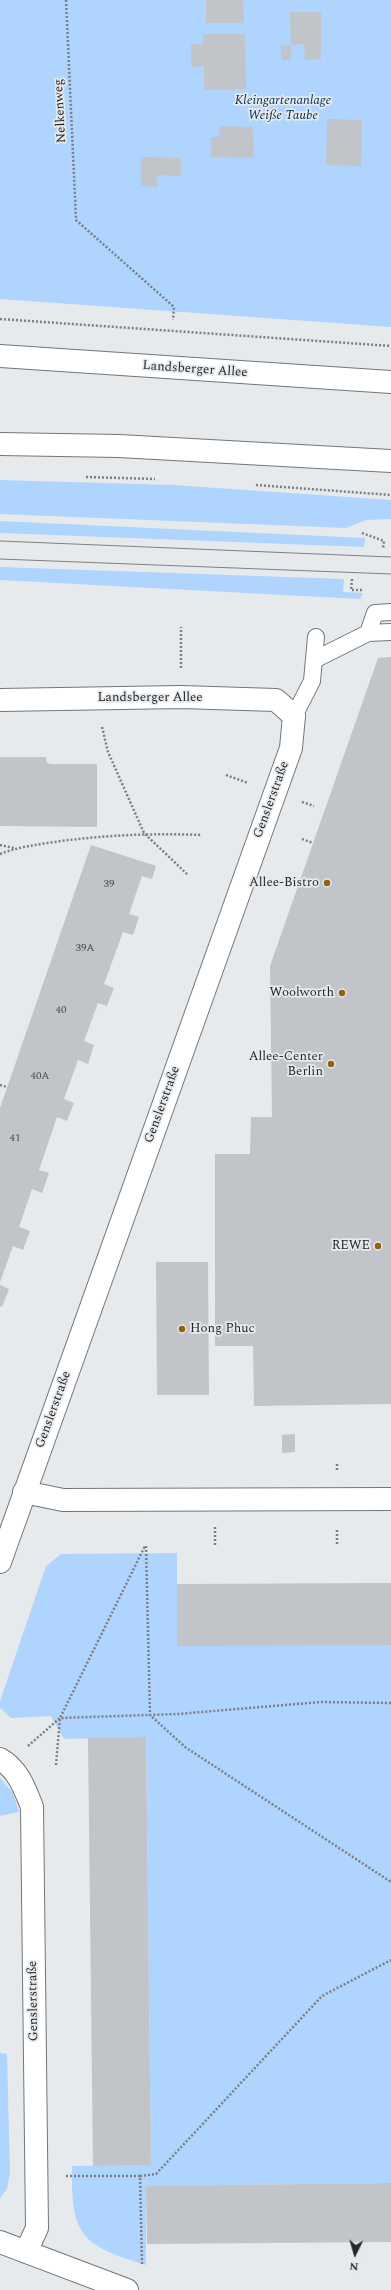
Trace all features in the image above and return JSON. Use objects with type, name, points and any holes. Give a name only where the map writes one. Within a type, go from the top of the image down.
[{"type":"street","name":"Landsberger Allee","points":[[0,356],[391,382]]},
{"type":"street","points":[[0,444],[119,446],[391,461]]},
{"type":"street","name":"Landsberger Allee","points":[[0,700],[173,698],[276,700],[294,716]]},
{"type":"street","name":"Genslerstraße","points":[[0,1562],[291,748],[294,716]]},
{"type":"street","points":[[24,1492],[63,1500],[391,1499]]},
{"type":"street","name":"Genslerstraße","points":[[4,1762],[23,1783],[32,1807],[36,2228],[26,2252]]},
{"type":"street","points":[[0,2242],[126,2290]]},
{"type":"lane","points":[[368,633],[375,613],[391,612]]},
{"type":"lane","points":[[314,660],[368,633],[391,632]]},
{"type":"lane","points":[[294,716],[312,681],[316,637]]},
{"type":"path","name":"Nelkenweg","points":[[66,0],[76,220],[174,308],[173,320]]},
{"type":"path","points":[[0,319],[391,346]]},
{"type":"path","points":[[79,476],[158,479]]},
{"type":"path","points":[[252,484],[391,495]]},
{"type":"path","points":[[362,533],[384,541],[383,548]]},
{"type":"path","points":[[102,725],[108,752],[144,833],[188,875]]},
{"type":"path","points":[[0,854],[14,848],[87,837],[144,833],[202,835]]},
{"type":"path","points":[[302,839],[313,843]]},
{"type":"path","points":[[0,846],[14,848]]},
{"type":"path","points":[[0,1085],[7,1088]]},
{"type":"path","points":[[56,1765],[60,1718],[146,1546],[150,1715],[185,1746],[391,1882]]},
{"type":"path","points":[[4,1762],[60,1718],[150,1715],[321,1702],[391,1703]]},
{"type":"path","points":[[66,2176],[140,2176],[156,2174],[322,1996],[391,1960]]},
{"type":"path","points":[[140,2176],[142,2271]]},
{"type":"green space","name":"Kleingartenanlage Weiße Taube","points":[[0,0],[391,0],[391,327],[0,299]]},
{"type":"green space","points":[[0,480],[173,485],[391,500],[391,519],[366,520],[346,528],[0,514]]},
{"type":"green space","points":[[0,521],[365,538],[364,547],[0,533]]},
{"type":"green space","points":[[0,567],[344,579],[343,592],[363,593],[360,599],[0,580]]},
{"type":"green space","points":[[177,1553],[177,1645],[391,1645],[391,2183],[146,2186],[146,2265],[106,2251],[93,2243],[84,2234],[78,2222],[74,2208],[72,2166],[151,2165],[146,1737],[64,1739],[51,1716],[11,1718],[0,1708],[0,1701],[46,1566],[61,1554]]},
{"type":"green space","points":[[0,1778],[13,1793],[19,1812],[0,1816]]},
{"type":"green space","points":[[0,2053],[7,2054],[10,2173],[7,2189],[0,2198]]},
{"type":"building","points":[[206,0],[243,0],[244,23],[206,23]]},
{"type":"building","points":[[290,12],[321,12],[321,59],[305,60],[304,44],[291,45]]},
{"type":"building","points":[[203,34],[245,34],[246,89],[204,90],[204,66],[191,67],[191,44],[203,44]]},
{"type":"building","points":[[281,45],[291,45],[291,60],[281,60]]},
{"type":"building","points":[[327,119],[362,120],[361,166],[326,165]]},
{"type":"building","points":[[219,126],[253,127],[254,158],[211,157],[211,137],[219,137]]},
{"type":"building","points":[[141,157],[181,158],[181,176],[157,175],[157,187],[141,186]]},
{"type":"building","name":"Allee-Center Berlin","points":[[391,657],[391,1404],[254,1406],[253,1346],[215,1346],[215,1154],[250,1154],[251,1117],[272,1117],[270,966],[378,658]]},
{"type":"building","points":[[0,757],[46,757],[47,763],[51,764],[97,764],[97,827],[0,826]]},
{"type":"building","points":[[91,845],[156,866],[152,879],[142,876],[129,914],[139,917],[133,935],[123,932],[104,984],[114,988],[107,1006],[98,1003],[84,1041],[94,1045],[88,1064],[78,1060],[64,1099],[74,1103],[67,1121],[57,1117],[39,1170],[49,1173],[42,1193],[32,1189],[19,1227],[30,1231],[23,1250],[13,1246],[0,1282],[0,1108]]},
{"type":"building","points":[[156,1262],[208,1262],[209,1395],[157,1395]]},
{"type":"building","points":[[0,1285],[9,1289],[2,1307],[0,1306]]},
{"type":"building","points":[[295,1434],[295,1452],[282,1453],[282,1435]]},
{"type":"building","points":[[391,1583],[391,1645],[177,1646],[177,1584]]},
{"type":"building","points":[[146,1737],[151,2165],[93,2166],[88,1738]]},
{"type":"building","points":[[391,2183],[391,2242],[147,2244],[146,2186]]},
{"type":"tram line","points":[[0,541],[391,557]]},
{"type":"tram line","points":[[0,559],[391,574]]},
{"type":"place","name":"Allee-Bistro","points":[[327,883]]},
{"type":"place","name":"Woolworth","points":[[342,993]]},
{"type":"place","name":"Allee-Center Berlin","points":[[331,1064]]},
{"type":"place","name":"REWE","points":[[378,1246]]},
{"type":"place","name":"Hong Phuc","points":[[182,1329]]}]
